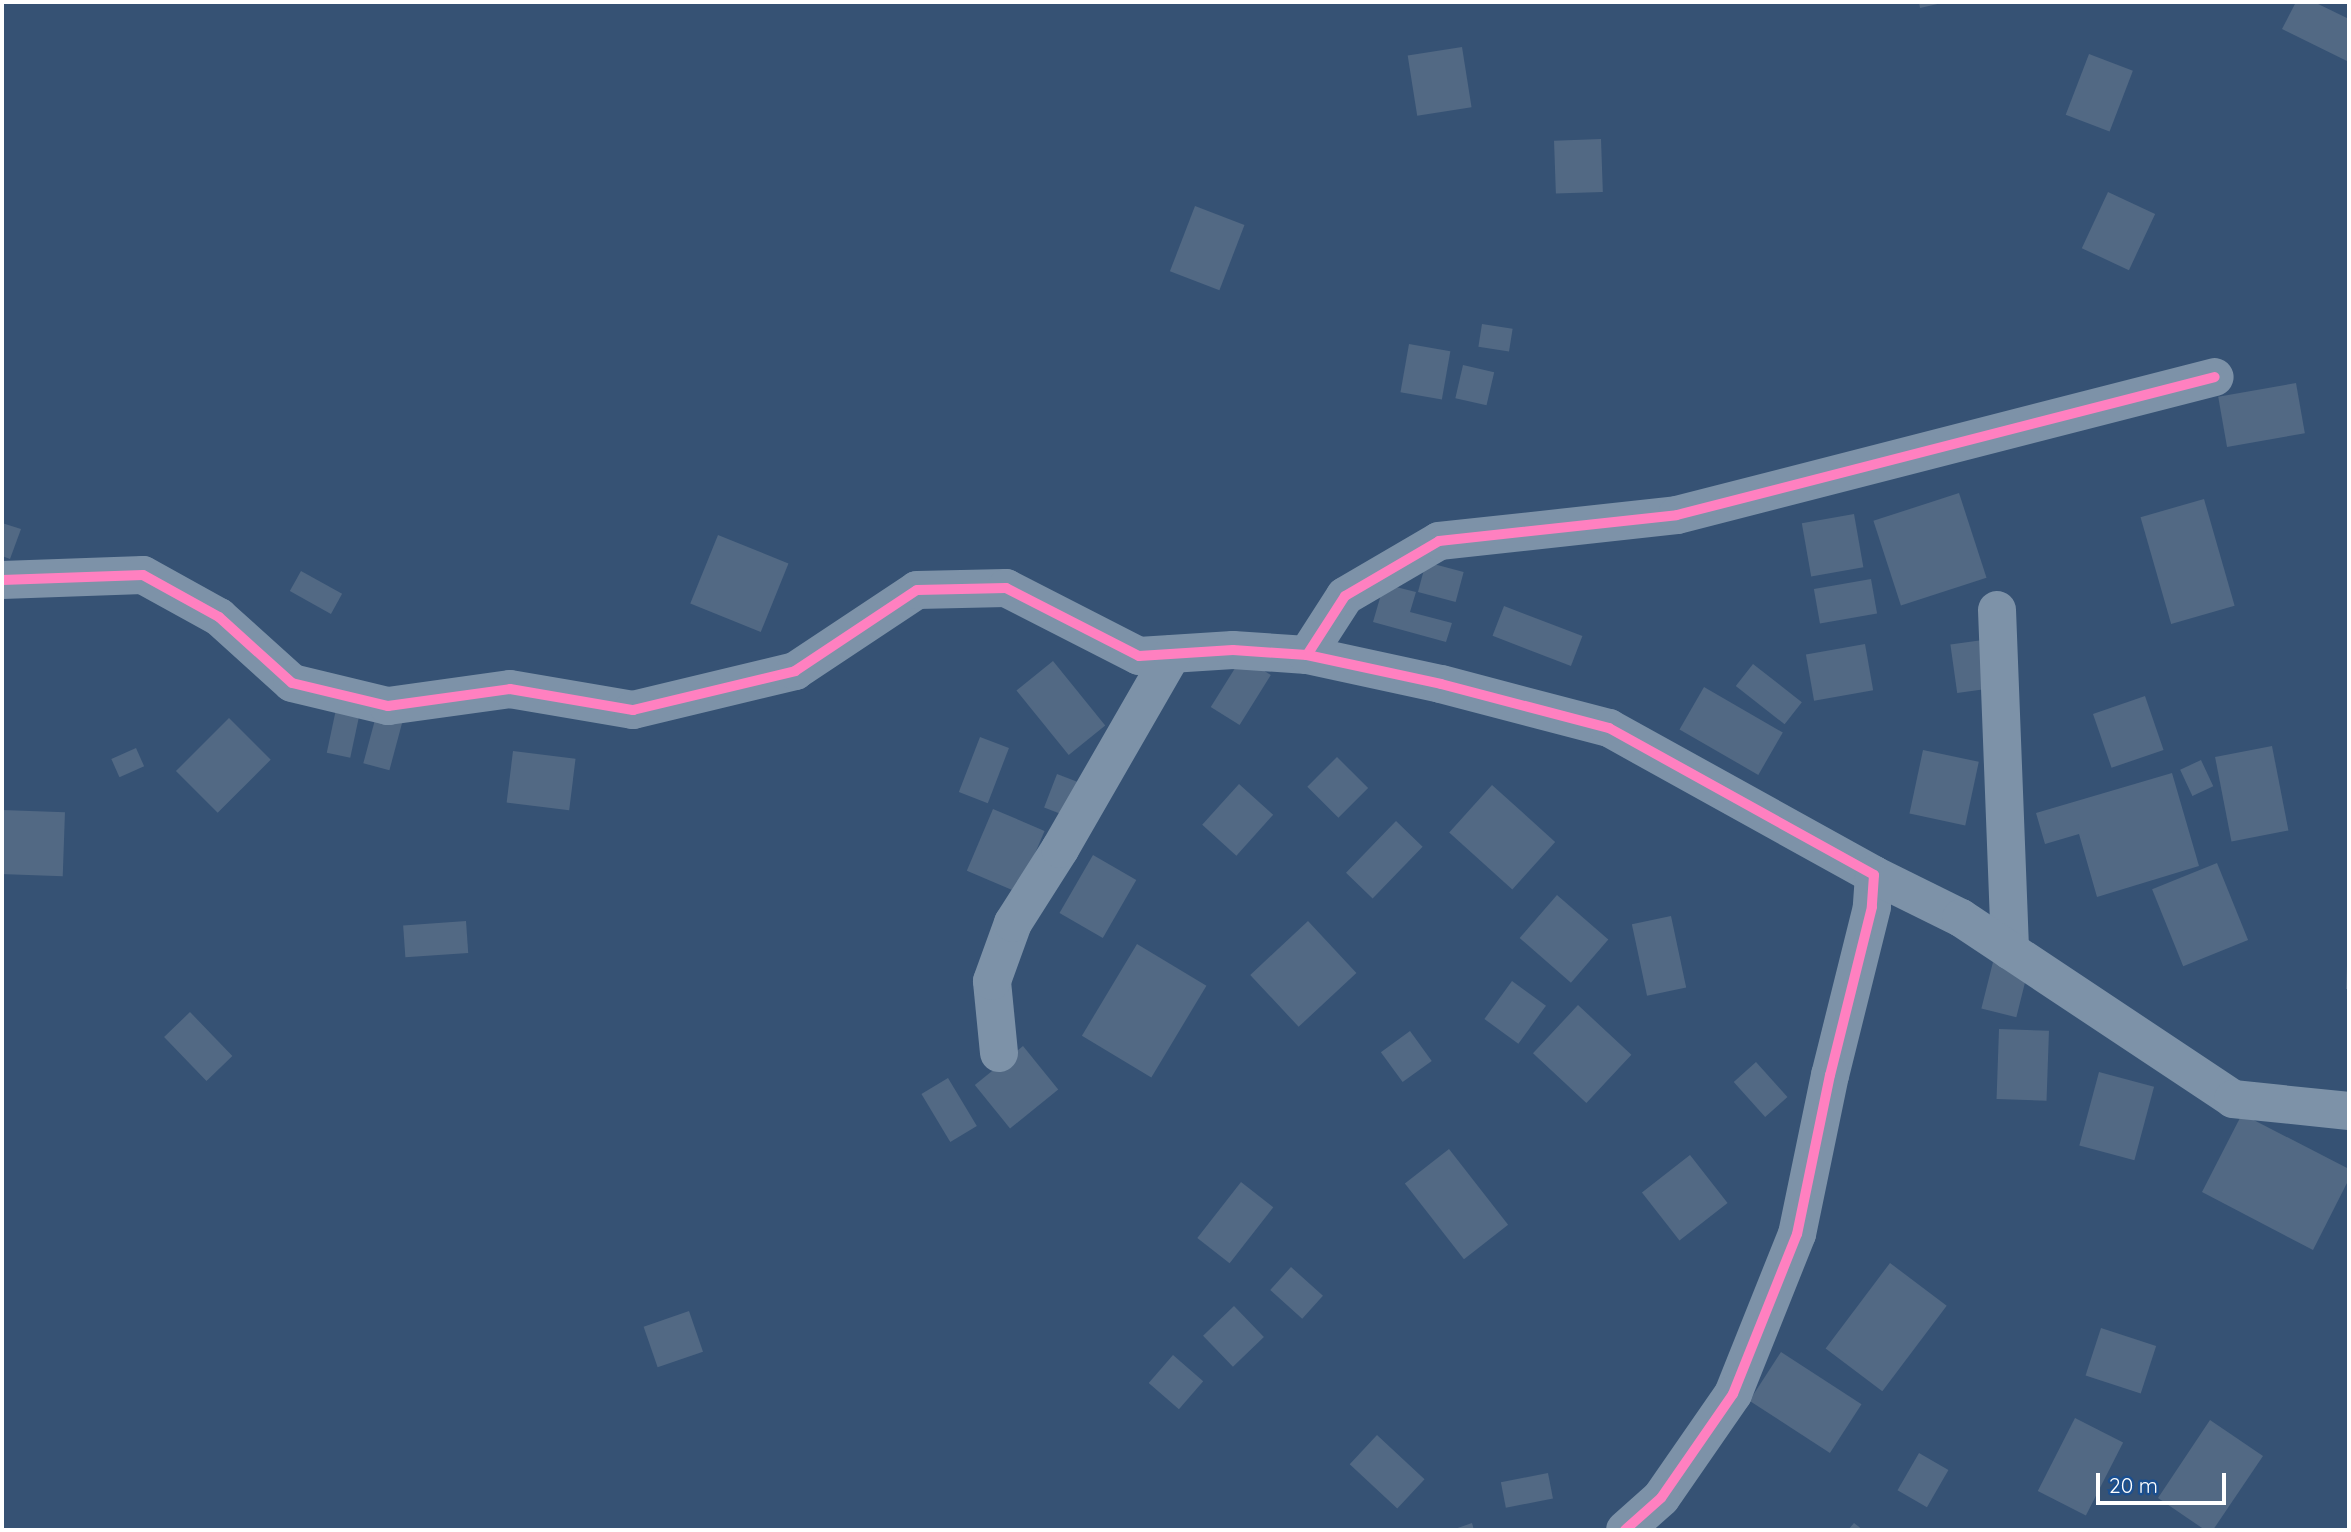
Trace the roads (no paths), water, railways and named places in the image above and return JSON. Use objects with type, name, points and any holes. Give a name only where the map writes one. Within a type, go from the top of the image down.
[{"type":"street","points":[[1307,655],[1345,596],[1439,541],[1677,515],[2215,377]]},
{"type":"street","points":[[2,580],[143,575],[219,617],[292,683],[388,706],[510,689],[633,710],[795,671],[917,590],[1006,588],[1139,656],[1233,650],[1307,655],[1441,684],[1608,728],[1874,875],[1961,918],[2233,1099],[2349,1111]]},
{"type":"street","points":[[1997,611],[2010,951]]},
{"type":"street","points":[[999,1053],[992,981],[1013,923],[1060,849],[1172,654]]},
{"type":"street","points":[[1625,1530],[1661,1498],[1733,1394],[1797,1234],[1830,1075],[1872,907],[1874,875]]}]
